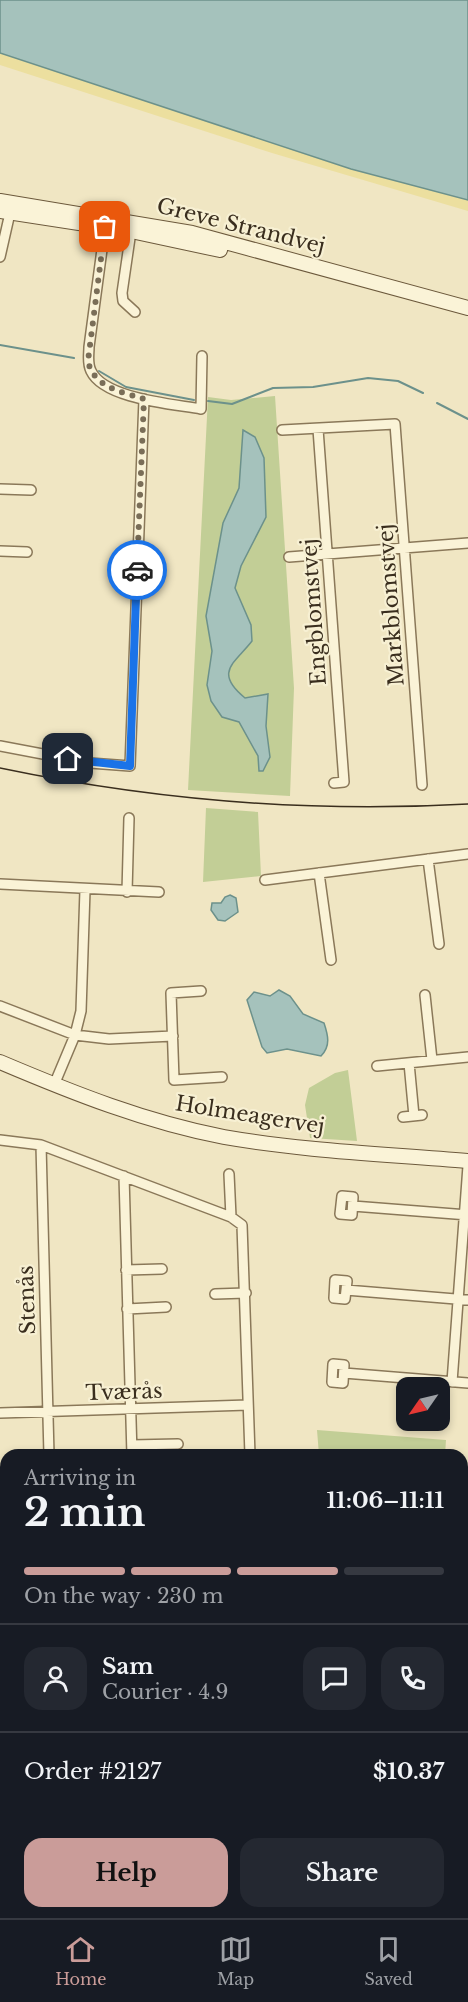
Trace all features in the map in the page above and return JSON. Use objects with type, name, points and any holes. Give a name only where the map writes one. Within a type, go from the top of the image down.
[{"type":"main road","name":"Greve Strandvej","points":[[0,201],[192,233],[468,308]]},
{"type":"main road","name":"Greve Strandvej","points":[[5,212],[131,231],[261,260],[468,317]]},
{"type":"main road","name":"Holmeagervej","points":[[0,1062],[135,1115],[223,1136],[304,1147],[468,1163]]},
{"type":"street","points":[[0,257],[5,212]]},
{"type":"street","points":[[105,227],[89,347],[90,369],[106,385],[144,399],[201,409],[202,356]]},
{"type":"street","points":[[131,231],[122,293],[123,301],[135,312]]},
{"type":"street","points":[[0,746],[90,763],[130,766],[144,399]]},
{"type":"street","name":"Markblomstvej","points":[[318,429],[395,424],[422,784]]},
{"type":"street","points":[[282,430],[318,429]]},
{"type":"street","name":"Engblomstvej","points":[[318,429],[344,782],[334,783]]},
{"type":"street","points":[[0,489],[31,490]]},
{"type":"street","points":[[289,557],[468,543]]},
{"type":"street","points":[[0,551],[27,552]]},
{"type":"street","points":[[127,892],[129,818]]},
{"type":"street","points":[[265,880],[468,854]]},
{"type":"street","points":[[428,859],[439,944]]},
{"type":"street","points":[[319,873],[331,960]]},
{"type":"street","points":[[0,884],[159,892]]},
{"type":"street","points":[[54,1085],[75,1035],[81,1011],[85,890]]},
{"type":"street","points":[[201,991],[171,993],[174,1080],[222,1077]]},
{"type":"street","points":[[425,995],[432,1060]]},
{"type":"street","points":[[0,1006],[75,1035],[109,1039],[172,1036]]},
{"type":"street","points":[[377,1066],[468,1057]]},
{"type":"street","points":[[403,1117],[418,1115],[409,1063]]},
{"type":"street","points":[[0,1140],[41,1145],[240,1222],[244,1229],[250,1449]]},
{"type":"street","name":"Stenås","points":[[41,1145],[49,1449]]},
{"type":"street","points":[[452,1382],[463,1299],[468,1163]]},
{"type":"street","points":[[229,1174],[231,1217]]},
{"type":"street","points":[[124,1176],[132,1449]]},
{"type":"street","points":[[352,1206],[466,1215]]},
{"type":"street","points":[[126,1270],[162,1269]]},
{"type":"street","points":[[346,1290],[463,1299]]},
{"type":"street","points":[[215,1294],[246,1293]]},
{"type":"street","points":[[127,1309],[166,1307]]},
{"type":"street","points":[[344,1373],[468,1383]]},
{"type":"street","name":"Tværås","points":[[0,1413],[248,1405]]},
{"type":"street","points":[[140,1449],[178,1444]]},
{"type":"street","points":[[468,1760],[468,1771]]},
{"type":"green space","points":[[275,396],[294,688],[290,796],[188,790],[208,397],[231,400]]},
{"type":"green space","points":[[206,808],[258,812],[261,876],[203,882]]},
{"type":"green space","points":[[348,1070],[357,1141],[310,1138],[305,1105],[309,1088],[335,1073]]},
{"type":"green space","points":[[317,1430],[446,1440],[445,1449],[319,1449]]},
{"type":"sand","points":[[0,53],[351,169],[468,200],[468,211],[272,153],[0,65]]},
{"type":"water","points":[[0,0],[468,0],[468,200],[351,169],[0,53]]},
{"type":"water","points":[[243,430],[255,437],[264,458],[266,517],[241,566],[235,588],[251,625],[252,641],[234,662],[229,674],[235,689],[245,698],[268,694],[266,726],[270,757],[263,771],[259,771],[258,756],[239,722],[222,717],[211,701],[207,685],[212,651],[206,616],[223,523],[239,488]]},
{"type":"water","points":[[230,895],[236,898],[238,912],[225,921],[218,920],[211,910],[212,903],[221,903],[225,897]]},
{"type":"water","points":[[279,990],[290,996],[303,1014],[324,1023],[327,1044],[321,1056],[287,1049],[267,1053],[262,1047],[247,1000],[254,992],[270,996]]},
{"type":"waterway","points":[[0,345],[74,358]]},
{"type":"waterway","points":[[99,371],[126,387],[194,400]]},
{"type":"waterway","points":[[208,401],[232,404],[273,388],[313,387],[368,378],[398,381],[423,393]]},
{"type":"waterway","points":[[437,403],[468,419]]},
{"type":"tram line","points":[[0,768],[116,788],[233,801],[351,807],[468,804]]},
{"type":"way so far","points":[[105,227],[88,361],[92,374],[97,379],[118,391],[144,399],[137,570]]},
{"type":"route","points":[[68,759],[130,766],[137,570]]}]
